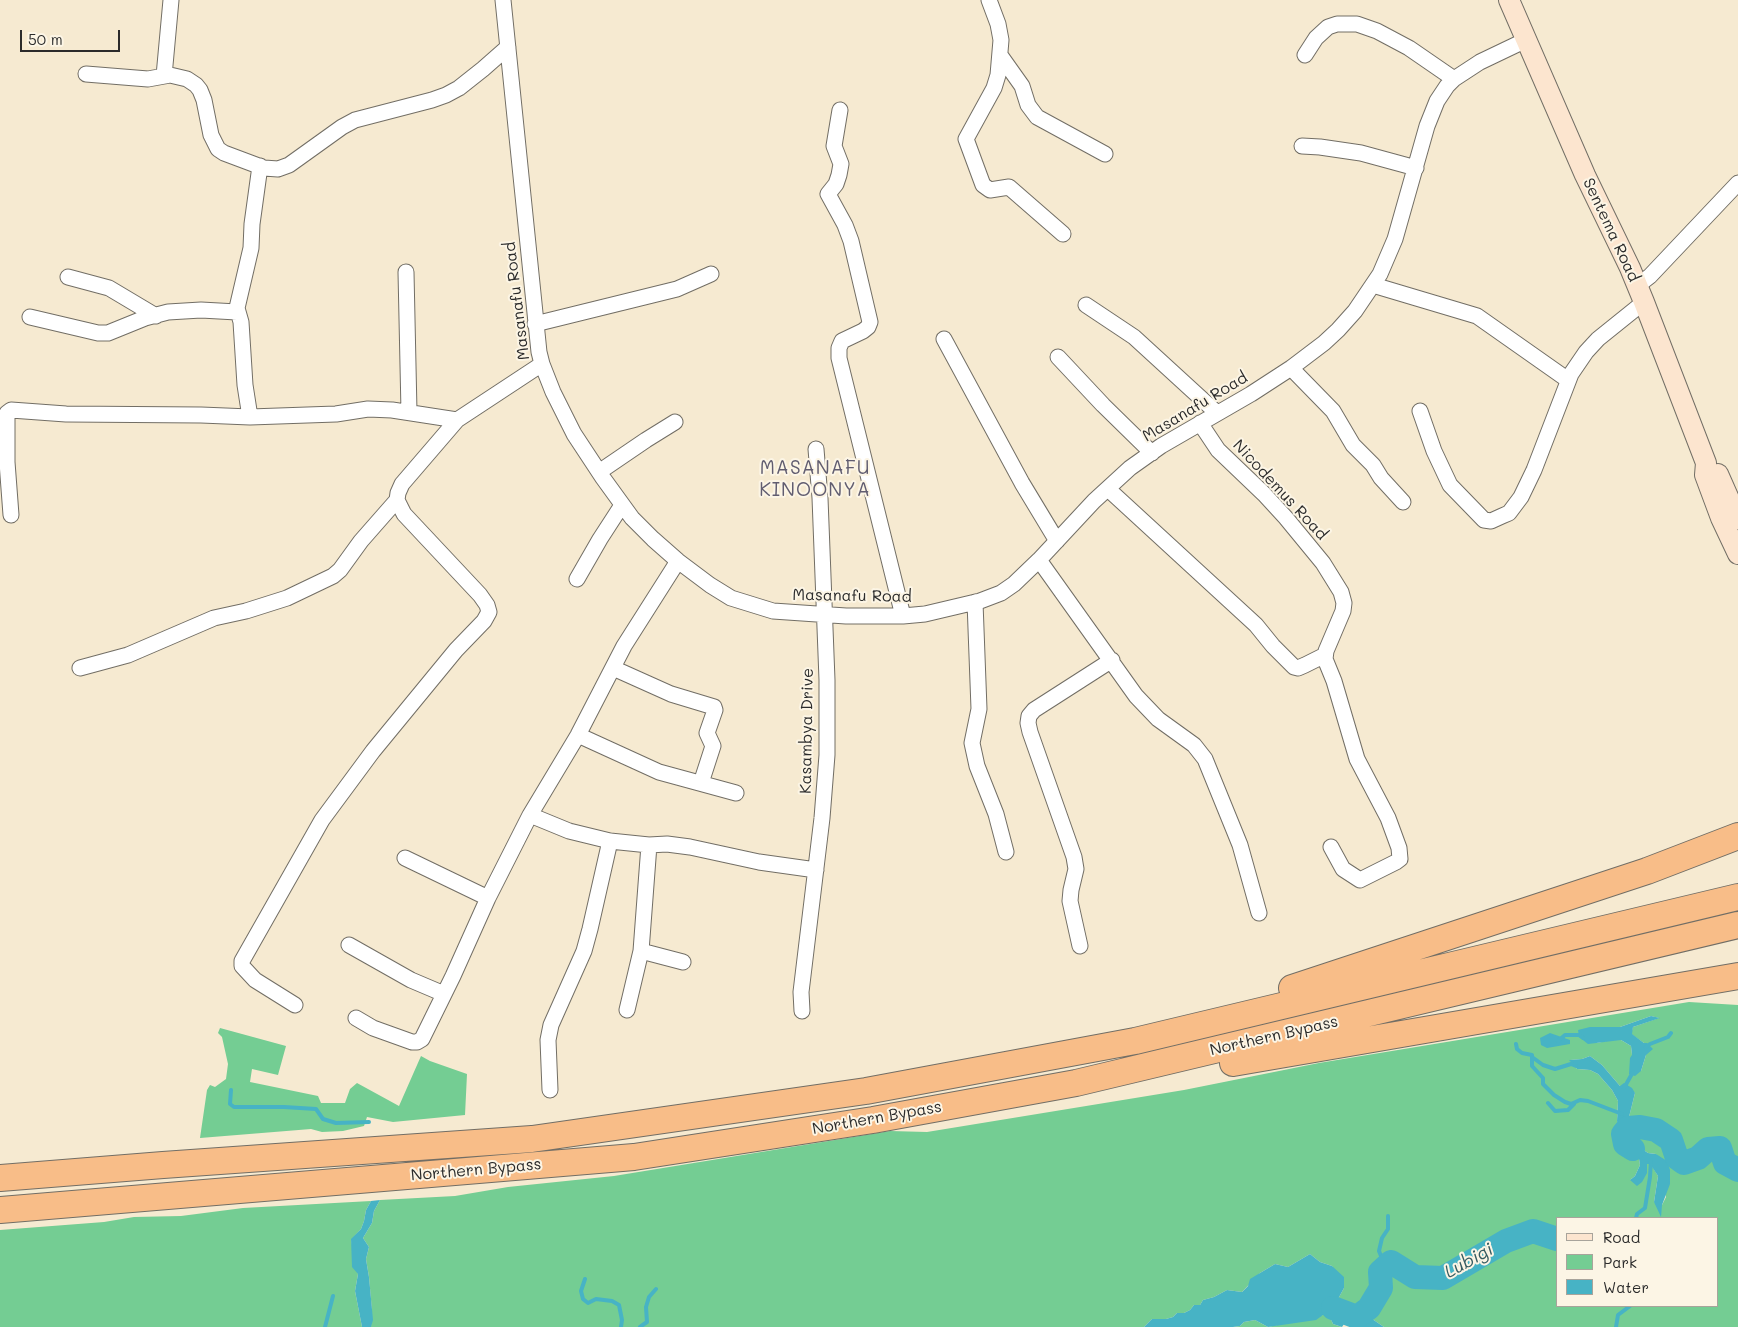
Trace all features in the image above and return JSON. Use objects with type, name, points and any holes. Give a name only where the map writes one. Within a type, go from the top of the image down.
[{"type":"highway","points":[[1135,1041],[1647,871],[1738,836]]},
{"type":"highway","name":"Northern Bypass","points":[[0,1178],[532,1139],[866,1091],[1135,1041],[1738,897]]},
{"type":"highway","name":"Northern Bypass","points":[[0,1210],[634,1156],[873,1120],[1076,1083],[1738,925]]},
{"type":"highway","points":[[1076,1083],[1194,1070],[1738,976]]},
{"type":"main road","name":"Sentema Road","points":[[1510,0],[1585,175],[1641,294],[1706,462],[1705,475],[1721,518],[1738,554]]},
{"type":"main road","name":"Sentema Road","points":[[1706,462],[1716,471],[1738,519]]},
{"type":"street","points":[[164,76],[171,0]]},
{"type":"street","name":"Masanafu Road","points":[[503,0],[536,324],[542,364],[574,434],[632,518],[678,561],[710,585],[732,598],[773,611],[824,615],[903,616],[925,614],[975,602],[1001,593],[1014,584],[1040,560],[1130,468],[1200,423],[1251,394],[1324,344],[1355,311],[1373,285],[1395,239],[1427,126],[1437,101],[1454,79],[1480,62],[1526,40]]},
{"type":"street","points":[[989,0],[998,24],[1001,40],[998,75],[994,88],[966,139],[983,184],[990,190],[1009,187],[1063,234]]},
{"type":"street","points":[[1305,55],[1316,38],[1328,27],[1337,24],[1356,24],[1377,31],[1408,48],[1454,79]]},
{"type":"street","points":[[86,74],[148,79],[170,75],[187,79],[196,85],[204,100],[211,135],[218,149],[260,166],[278,169],[289,165],[342,127],[355,120],[446,95],[459,88],[508,47]]},
{"type":"street","points":[[1000,55],[1022,86],[1028,105],[1037,117],[1105,154]]},
{"type":"street","points":[[840,110],[834,146],[841,164],[840,175],[828,194],[852,241],[870,322],[863,331],[842,341],[839,358],[903,616]]},
{"type":"street","points":[[1302,146],[1361,153],[1416,168]]},
{"type":"street","points":[[250,417],[245,385],[241,322],[237,308],[251,248],[252,224],[260,166]]},
{"type":"street","points":[[1420,411],[1434,451],[1450,485],[1481,517],[1491,521],[1509,512],[1521,497],[1534,470],[1568,380],[1586,352],[1641,294],[1650,276],[1738,183]]},
{"type":"street","points":[[406,272],[409,412]]},
{"type":"street","points":[[536,324],[678,289],[711,274]]},
{"type":"street","points":[[68,277],[109,288],[156,316]]},
{"type":"street","points":[[1373,285],[1477,316],[1568,380]]},
{"type":"street","points":[[1086,305],[1134,338],[1217,413]]},
{"type":"street","points":[[30,317],[98,333],[108,333],[156,316],[186,310],[237,312]]},
{"type":"street","points":[[944,339],[1018,476],[1057,541]]},
{"type":"street","points":[[1058,357],[1152,453]]},
{"type":"street","points":[[80,668],[128,655],[214,618],[246,611],[287,598],[333,576],[397,500],[402,484],[457,420],[542,364]]},
{"type":"street","points":[[1291,368],[1329,407],[1353,446],[1373,465],[1381,478],[1403,502]]},
{"type":"street","points":[[12,515],[7,462],[7,414],[11,410],[66,414],[250,417],[289,414],[336,414],[368,409],[409,412],[457,420]]},
{"type":"street","points":[[599,472],[675,422]]},
{"type":"street","name":"Nicodemus Road","points":[[1200,423],[1218,450],[1286,518],[1323,563],[1341,592],[1344,603],[1343,610],[1325,655]]},
{"type":"street","name":"Kasambya Drive","points":[[802,1011],[801,992],[816,870],[827,755],[827,680],[820,498],[816,450]]},
{"type":"street","points":[[1108,489],[1250,619],[1294,667],[1298,668],[1325,655],[1357,759],[1388,818],[1399,848],[1400,859],[1360,880],[1356,880],[1343,869],[1331,847]]},
{"type":"street","points":[[294,1005],[256,980],[242,966],[242,961],[327,812],[373,751],[456,650],[484,621],[488,612],[487,605],[480,595],[414,526],[404,514],[397,500]]},
{"type":"street","points":[[577,579],[622,505]]},
{"type":"street","points":[[1040,560],[1143,705],[1158,719],[1194,745],[1205,759],[1240,845],[1259,914]]},
{"type":"street","points":[[356,1018],[373,1028],[412,1042],[417,1042],[426,1033],[488,898],[530,815],[578,735],[634,629],[678,561]]},
{"type":"street","points":[[975,602],[978,709],[972,743],[977,766],[996,814],[1006,852]]},
{"type":"street","points":[[1080,946],[1070,902],[1076,869],[1074,857],[1028,722],[1029,716],[1034,710],[1112,660]]},
{"type":"street","points":[[613,668],[671,694],[714,707],[715,710],[707,733],[713,746],[701,784]]},
{"type":"street","points":[[578,735],[659,772],[736,794]]},
{"type":"street","points":[[530,815],[569,831],[610,841],[690,847],[758,862],[816,870]]},
{"type":"street","points":[[550,1090],[548,1040],[551,1025],[584,951],[610,841]]},
{"type":"street","points":[[627,1010],[641,951],[649,845]]},
{"type":"street","points":[[405,858],[488,898]]},
{"type":"street","points":[[349,945],[411,980],[444,994]]},
{"type":"street","points":[[641,951],[683,962]]},
{"type":"green space","points":[[1689,1002],[1738,1005],[1738,1327],[1384,1327],[1359,1310],[1341,1309],[1338,1299],[1344,1288],[1332,1266],[1320,1262],[1310,1254],[1288,1267],[1275,1264],[1260,1273],[1242,1292],[1227,1290],[1203,1300],[1200,1305],[1194,1305],[1184,1313],[1177,1313],[1173,1317],[1166,1319],[1152,1319],[1144,1327],[371,1327],[372,1311],[366,1259],[369,1247],[363,1238],[372,1223],[374,1211],[380,1200],[455,1196],[508,1187],[614,1176],[890,1131],[927,1132],[1184,1090],[1319,1063]],"holes":[[[1651,1016],[1659,1018],[1633,1027],[1631,1034],[1647,1043],[1646,1055],[1641,1071],[1632,1055],[1631,1046],[1621,1040],[1597,1043],[1590,1027],[1620,1027]],[[1590,1056],[1602,1065],[1620,1086],[1635,1093],[1629,1117],[1631,1131],[1629,1135],[1635,1144],[1648,1153],[1656,1154],[1666,1197],[1662,1205],[1654,1202],[1658,1176],[1650,1163],[1647,1164],[1646,1173],[1630,1180],[1635,1176],[1640,1165],[1639,1159],[1629,1151],[1621,1140],[1617,1121],[1618,1101],[1612,1090],[1598,1074],[1590,1070],[1577,1069],[1570,1060]],[[1400,1264],[1413,1275],[1423,1278],[1414,1285],[1395,1270],[1388,1270],[1380,1282],[1371,1272],[1375,1265]]]},
{"type":"green space","points":[[220,1028],[286,1046],[278,1075],[252,1069],[250,1082],[318,1096],[321,1103],[345,1103],[350,1089],[357,1083],[399,1106],[421,1056],[467,1074],[465,1115],[393,1122],[367,1117],[364,1126],[343,1131],[322,1132],[311,1129],[200,1138],[207,1090],[210,1085],[215,1087],[226,1079],[228,1064],[222,1037],[218,1033]]},
{"type":"green space","points":[[371,1201],[366,1210],[361,1229],[351,1240],[358,1274],[355,1291],[362,1327],[0,1327],[0,1230],[104,1222],[134,1217],[181,1216],[243,1208]]},
{"type":"green space","points":[[1329,1315],[1333,1324],[1342,1327],[1268,1327]]},
{"type":"green space","points":[[1255,1320],[1268,1327],[1233,1327]]},
{"type":"water","points":[[1651,1016],[1660,1018],[1633,1027],[1632,1034],[1653,1049],[1646,1055],[1641,1071],[1635,1076],[1629,1074],[1630,1058],[1632,1055],[1631,1046],[1621,1040],[1588,1044],[1579,1037],[1578,1030],[1590,1027],[1620,1027]]},
{"type":"water","points":[[1550,1033],[1570,1040],[1570,1044],[1547,1048],[1541,1045],[1540,1038]]},
{"type":"water","points":[[1590,1056],[1602,1065],[1620,1086],[1624,1083],[1632,1088],[1635,1093],[1629,1117],[1631,1131],[1629,1135],[1635,1144],[1648,1153],[1656,1154],[1667,1161],[1670,1170],[1670,1184],[1662,1205],[1661,1217],[1654,1202],[1658,1176],[1650,1164],[1647,1164],[1647,1173],[1642,1182],[1637,1186],[1630,1180],[1635,1176],[1640,1165],[1639,1159],[1629,1151],[1621,1140],[1617,1121],[1618,1101],[1612,1090],[1598,1074],[1590,1070],[1577,1069],[1569,1060]]},
{"type":"water","points":[[380,1200],[374,1211],[372,1223],[363,1238],[369,1247],[366,1259],[373,1320],[371,1327],[362,1327],[355,1291],[358,1274],[352,1267],[351,1239],[361,1229],[366,1210],[371,1201]]},
{"type":"water","points":[[1310,1254],[1320,1262],[1332,1266],[1344,1277],[1344,1288],[1338,1299],[1341,1309],[1359,1310],[1384,1327],[1351,1327],[1348,1324],[1344,1324],[1342,1327],[1333,1324],[1329,1315],[1323,1315],[1316,1320],[1268,1327],[1255,1320],[1233,1327],[1144,1327],[1152,1319],[1166,1319],[1173,1317],[1177,1313],[1184,1313],[1194,1305],[1200,1305],[1203,1300],[1227,1290],[1242,1292],[1248,1286],[1250,1279],[1275,1264],[1288,1267]]},
{"type":"water","points":[[1386,1260],[1400,1264],[1413,1275],[1423,1278],[1414,1285],[1395,1270],[1388,1270],[1380,1282],[1371,1272],[1376,1261]]},
{"type":"waterway","points":[[1646,1047],[1668,1037],[1671,1033]]},
{"type":"waterway","points":[[1558,1041],[1565,1035],[1579,1035],[1583,1038]]},
{"type":"waterway","points":[[1516,1044],[1517,1049],[1522,1053],[1532,1055],[1532,1066],[1543,1078],[1543,1084],[1554,1095],[1571,1104],[1580,1100],[1588,1101],[1622,1114]]},
{"type":"waterway","points":[[1532,1057],[1543,1065],[1555,1069],[1571,1064],[1576,1066]]},
{"type":"waterway","points":[[1624,1088],[1633,1072]]},
{"type":"waterway","points":[[231,1090],[230,1104],[234,1107],[316,1109],[323,1119],[336,1123],[369,1122]]},
{"type":"waterway","points":[[1548,1103],[1555,1111],[1568,1110],[1574,1104]]},
{"type":"waterway","name":"Lubigi","points":[[1633,1149],[1625,1144],[1623,1134],[1628,1128],[1640,1127],[1656,1130],[1671,1140],[1677,1158],[1684,1163],[1698,1158],[1708,1149],[1720,1148],[1725,1163],[1738,1170]]},
{"type":"waterway","points":[[1636,1217],[1637,1214],[1645,1208],[1651,1160]]},
{"type":"waterway","points":[[1386,1263],[1379,1251],[1382,1238],[1388,1229],[1388,1216]]},
{"type":"waterway","name":"Lubigi","points":[[1333,1308],[1357,1317],[1369,1308],[1381,1288],[1380,1272],[1391,1262],[1415,1277],[1443,1278],[1506,1241],[1533,1231],[1556,1239]]},
{"type":"waterway","points":[[585,1279],[581,1291],[583,1299],[588,1303],[596,1299],[612,1301],[619,1305],[622,1320],[621,1327]]},
{"type":"waterway","points":[[640,1327],[647,1322],[646,1307],[649,1297],[656,1289]]},
{"type":"waterway","points":[[325,1327],[333,1296]]},
{"type":"waterway","points":[[1616,1327],[1618,1315],[1629,1307]]},
{"type":"district","name":"MASANAFU KINOONYA","points":[[815,479]]}]
